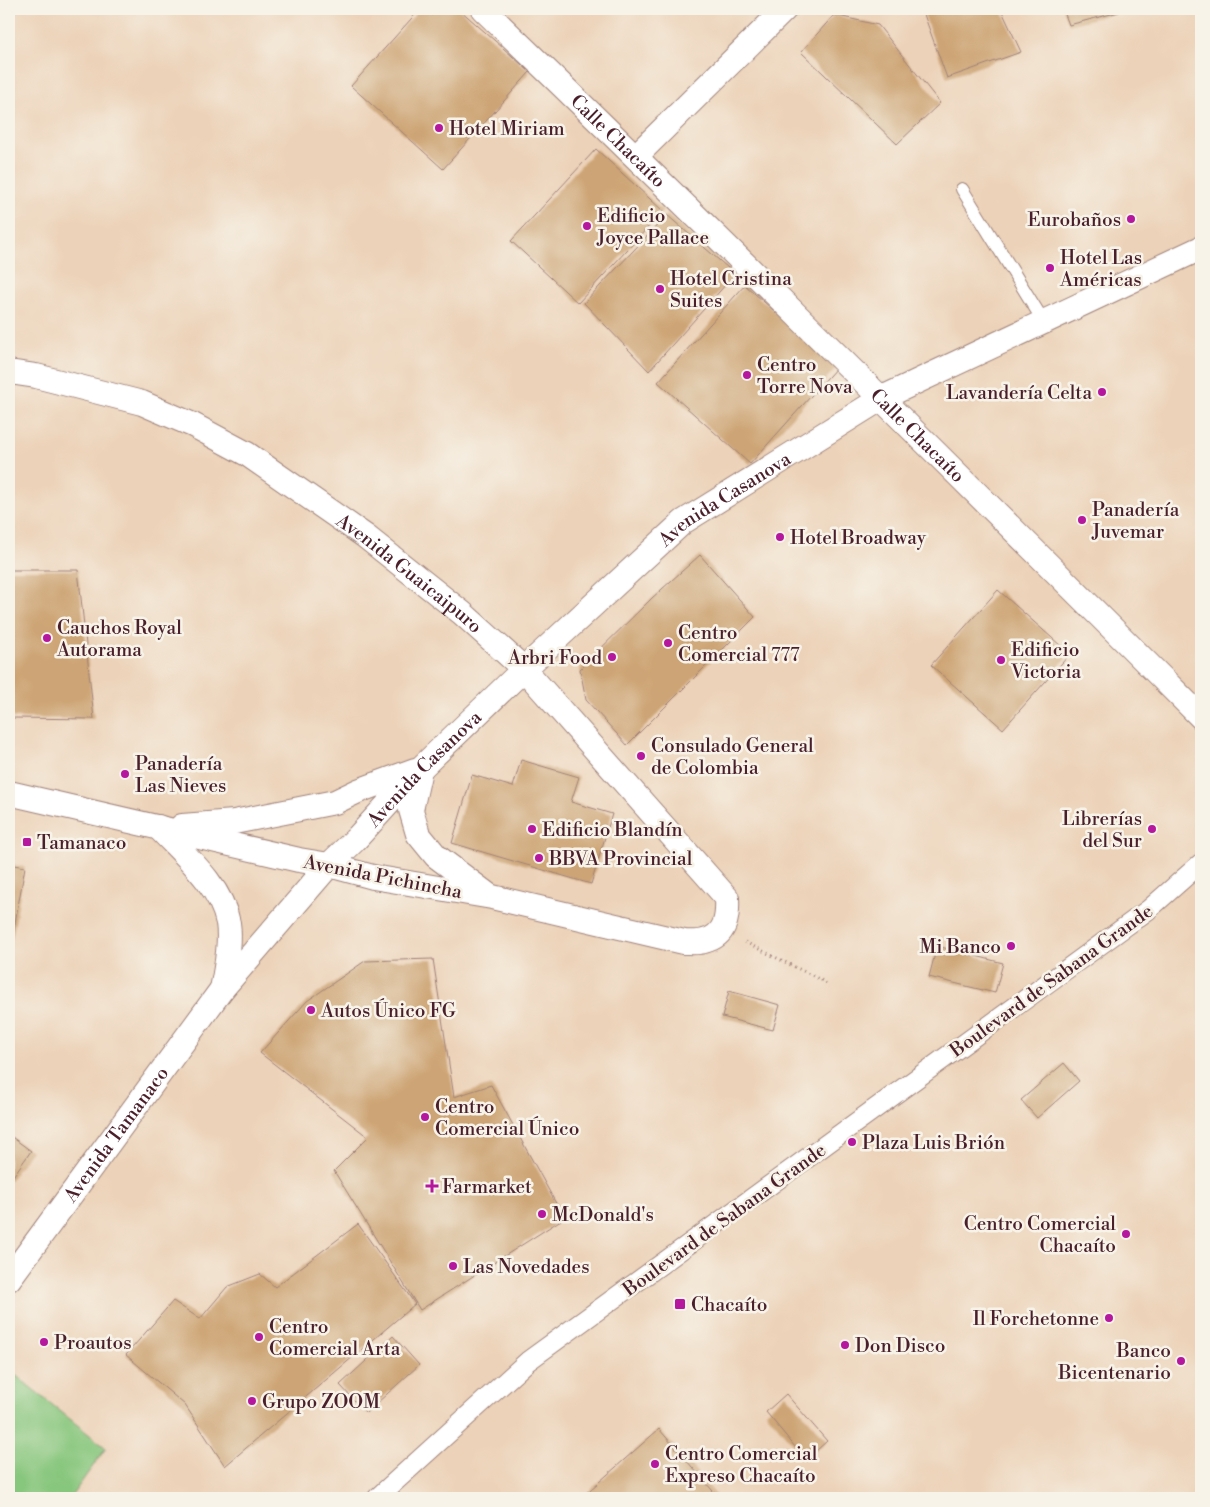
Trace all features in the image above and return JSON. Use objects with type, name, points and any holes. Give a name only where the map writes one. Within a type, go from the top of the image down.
[{"type":"street","name":"Calle Chacaíto","points":[[483,9],[636,156],[882,398],[1201,716]]},
{"type":"street","points":[[636,156],[785,9]]},
{"type":"street","name":"Avenida Casanova","points":[[329,865],[355,840],[420,768],[683,522],[882,398],[1201,248]]},
{"type":"street","name":"Avenida Guaicaipuro","points":[[9,372],[36,376],[142,403],[193,425],[247,454],[365,536],[462,613],[524,669],[727,898],[728,915],[721,931]]},
{"type":"street","points":[[158,828],[234,822],[335,802],[358,791],[420,768]]},
{"type":"street","points":[[420,768],[411,810],[418,834],[436,856],[492,898]]},
{"type":"street","name":"Avenida Pichincha","points":[[9,793],[299,860],[329,865],[374,877],[492,898],[684,942],[704,941],[715,937],[721,931]]},
{"type":"street","name":"Avenida Tamanaco","points":[[158,828],[201,872],[221,904],[228,923],[228,953],[222,989]]},
{"type":"street","name":"Boulevard de Sabana Grande","points":[[377,1498],[528,1362],[1148,910],[1201,863]]},
{"type":"street","name":"Avenida Tamanaco","points":[[9,1279],[222,989],[329,865]]},
{"type":"lane","points":[[962,189],[1044,322]]},
{"type":"path","points":[[721,931],[829,984]]},
{"type":"shaded area","points":[[9,9],[1201,9],[1201,1498],[9,1498]]},
{"type":"green space","points":[[9,1370],[106,1448],[70,1498],[9,1498]]},
{"type":"building","name":"Hotel Miriam","points":[[420,9],[459,9],[530,72],[443,169],[351,86]]},
{"type":"building","points":[[922,9],[1001,9],[1021,52],[947,78]]},
{"type":"building","points":[[1063,9],[1118,9],[1119,12],[1069,25]]},
{"type":"building","points":[[834,15],[878,25],[940,103],[897,144],[801,52]]},
{"type":"building","name":"Edificio Joyce Pallace","points":[[596,149],[663,211],[578,303],[511,241]]},
{"type":"building","name":"Hotel Cristina Suites","points":[[667,215],[735,274],[649,371],[584,303]]},
{"type":"building","name":"Centro Torre Nova","points":[[745,285],[837,367],[750,464],[658,382]]},
{"type":"building","name":"Centro Comercial 777","points":[[700,555],[755,617],[627,745],[586,700],[580,669],[652,598]]},
{"type":"building","name":"Cauchos Royal Autorama","points":[[9,570],[78,570],[94,719],[13,718],[9,706]]},
{"type":"building","name":"Edificio Victoria","points":[[998,590],[1070,654],[1003,729],[931,665]]},
{"type":"building","name":"Edificio Blandín","points":[[521,760],[579,777],[571,802],[612,814],[591,884],[452,843],[472,775],[513,787]]},
{"type":"building","points":[[9,864],[25,867],[12,940],[9,939]]},
{"type":"building","points":[[937,946],[1003,963],[995,993],[929,977]]},
{"type":"building","name":"Centro Comercial Único","points":[[433,959],[454,1097],[491,1085],[564,1218],[420,1310],[334,1171],[368,1137],[260,1053],[307,1001],[365,961]]},
{"type":"building","points":[[729,991],[780,1005],[773,1030],[722,1017]]},
{"type":"building","points":[[1064,1063],[1079,1081],[1037,1118],[1021,1100]]},
{"type":"building","points":[[9,1135],[31,1151],[9,1182]]},
{"type":"building","name":"Centro Comercial Arta","points":[[358,1224],[415,1304],[225,1466],[185,1405],[126,1355],[173,1301],[200,1319],[227,1287],[260,1274],[275,1287]]},
{"type":"building","points":[[393,1336],[419,1365],[366,1413],[340,1385]]},
{"type":"building","points":[[786,1394],[827,1441],[806,1460],[766,1412]]},
{"type":"building","name":"Centro Comercial Expreso Chacaíto","points":[[659,1429],[719,1498],[581,1498]]},
{"type":"place","name":"Hotel Miriam","points":[[439,128]]},
{"type":"place","name":"Eurobaños","points":[[1131,219]]},
{"type":"place","name":"Edificio Joyce Pallace","points":[[587,226]]},
{"type":"place","name":"Hotel Las Américas","points":[[1050,268]]},
{"type":"place","name":"Hotel Cristina Suites","points":[[660,289]]},
{"type":"place","name":"Centro Torre Nova","points":[[747,375]]},
{"type":"place","name":"Lavandería Celta","points":[[1102,392]]},
{"type":"place","name":"Panadería Juvemar","points":[[1082,520]]},
{"type":"place","name":"Hotel Broadway","points":[[780,537]]},
{"type":"place","name":"Cauchos Royal Autorama","points":[[47,638]]},
{"type":"place","name":"Centro Comercial 777","points":[[668,643]]},
{"type":"place","name":"Arbri Food","points":[[612,657]]},
{"type":"place","name":"Edificio Victoria","points":[[1001,660]]},
{"type":"place","name":"Consulado General de Colombia","points":[[641,756]]},
{"type":"place","name":"Panadería Las Nieves","points":[[125,774]]},
{"type":"place","name":"Edificio Blandín","points":[[532,829]]},
{"type":"place","name":"Librerías del Sur","points":[[1152,829]]},
{"type":"place","name":"Tamanaco","points":[[27,842]]},
{"type":"place","name":"BBVA Provincial","points":[[539,858]]},
{"type":"place","name":"Mi Banco","points":[[1011,946]]},
{"type":"place","name":"Autos Único FG","points":[[311,1010]]},
{"type":"place","name":"Centro Comercial Único","points":[[425,1117]]},
{"type":"place","name":"Plaza Luis Brión","points":[[852,1142]]},
{"type":"place","name":"Farmarket","points":[[432,1186]]},
{"type":"place","name":"McDonald's","points":[[542,1214]]},
{"type":"place","name":"Centro Comercial Chacaíto","points":[[1126,1234]]},
{"type":"place","name":"Las Novedades","points":[[453,1266]]},
{"type":"place","name":"Chacaíto","points":[[680,1304]]},
{"type":"place","name":"Il Forchetonne","points":[[1109,1318]]},
{"type":"place","name":"Centro Comercial Arta","points":[[259,1337]]},
{"type":"place","name":"Proautos","points":[[44,1342]]},
{"type":"place","name":"Don Disco","points":[[845,1345]]},
{"type":"place","name":"Banco Bicentenario","points":[[1181,1361]]},
{"type":"place","name":"Grupo ZOOM","points":[[252,1401]]},
{"type":"place","name":"Centro Comercial Expreso Chacaíto","points":[[655,1464]]}]
